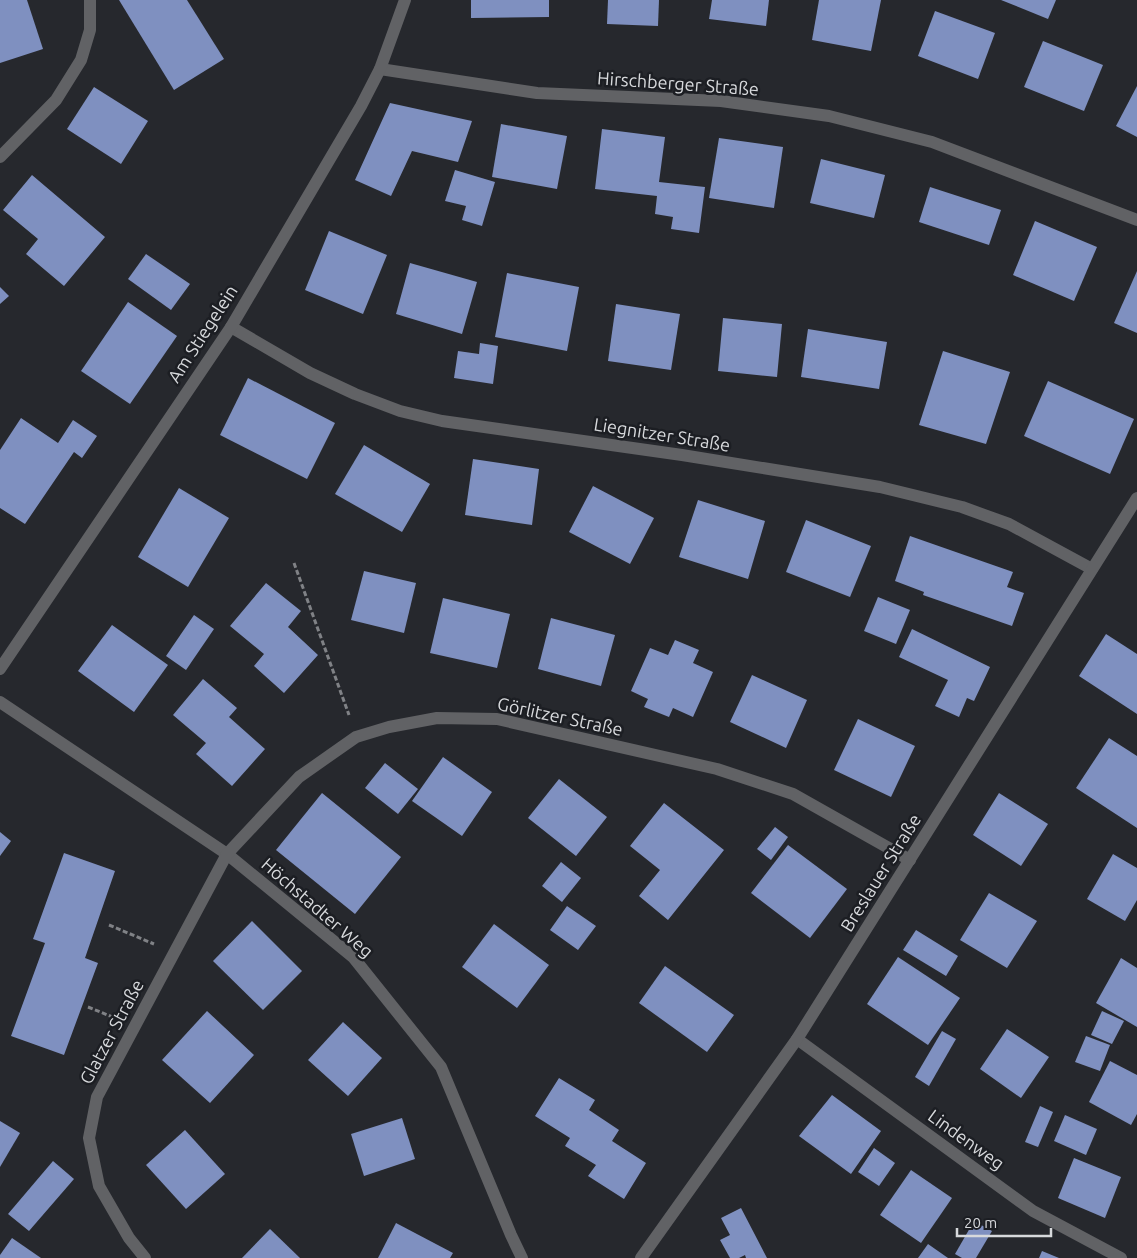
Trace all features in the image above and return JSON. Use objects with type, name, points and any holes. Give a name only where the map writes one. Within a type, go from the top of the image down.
[{"type":"street","points":[[0,157],[56,100],[81,60],[90,30],[90,0]]},
{"type":"street","name":"Am Stiegelein","points":[[0,669],[231,327],[361,106],[380,69],[405,0]]},
{"type":"street","name":"Hirschberger Straße","points":[[380,69],[537,93],[721,101],[829,116],[932,142],[1137,220]]},
{"type":"street","name":"Liegnitzer Straße","points":[[231,327],[310,373],[354,394],[400,411],[442,421],[682,455],[880,487],[962,507],[1009,524],[1092,569]]},
{"type":"street","name":"Breslauer Straße","points":[[641,1258],[797,1039],[1137,498]]},
{"type":"street","name":"Höchstadter Weg","points":[[0,702],[227,854],[353,957],[441,1067],[522,1258]]},
{"type":"street","name":"Görlitzer Straße","points":[[227,854],[299,777],[356,737],[389,727],[436,718],[497,719],[717,769],[793,794],[910,860]]},
{"type":"street","name":"Glatzer Straße","points":[[146,1258],[129,1238],[99,1186],[89,1138],[97,1097],[227,854]]},
{"type":"street","name":"Lindenweg","points":[[797,1039],[1033,1211],[1121,1258]]},
{"type":"path","points":[[294,563],[356,737]]},
{"type":"path","points":[[109,925],[175,953]]},
{"type":"path","points":[[88,1007],[134,1026]]},
{"type":"building","points":[[0,0],[27,0],[43,49],[0,63]]},
{"type":"building","points":[[119,0],[187,0],[224,59],[174,90]]},
{"type":"building","points":[[471,0],[549,0],[549,17],[471,18]]},
{"type":"building","points":[[608,0],[659,0],[658,26],[607,24]]},
{"type":"building","points":[[712,0],[769,0],[766,26],[709,19]]},
{"type":"building","points":[[819,0],[881,0],[871,51],[812,40]]},
{"type":"building","points":[[1001,0],[1056,0],[1048,19]]},
{"type":"building","points":[[935,11],[995,33],[978,79],[918,56]]},
{"type":"building","points":[[1043,41],[1103,65],[1084,111],[1024,87]]},
{"type":"building","points":[[1137,86],[1137,137],[1116,126]]},
{"type":"building","points":[[94,87],[148,121],[121,164],[67,129]]},
{"type":"building","points":[[390,103],[472,121],[458,162],[412,151],[391,196],[355,180]]},
{"type":"building","points":[[501,124],[567,136],[557,189],[492,177]]},
{"type":"building","points":[[602,129],[665,137],[659,182],[705,187],[699,233],[671,229],[673,217],[655,214],[657,196],[595,189]]},
{"type":"building","points":[[719,138],[783,147],[774,208],[709,198]]},
{"type":"building","points":[[821,159],[885,175],[874,218],[810,203]]},
{"type":"building","points":[[455,170],[495,182],[482,226],[462,220],[466,206],[445,201]]},
{"type":"building","points":[[32,175],[105,237],[64,286],[26,254],[38,239],[3,210]]},
{"type":"building","points":[[930,187],[1001,210],[989,245],[919,222]]},
{"type":"building","points":[[1035,221],[1097,247],[1074,301],[1013,275]]},
{"type":"building","points":[[329,231],[387,255],[363,314],[305,290]]},
{"type":"building","points":[[146,254],[190,284],[171,310],[128,279]]},
{"type":"building","points":[[410,263],[477,282],[462,334],[396,314]]},
{"type":"building","points":[[1137,271],[1137,333],[1114,323]]},
{"type":"building","points":[[507,273],[579,287],[567,351],[495,337]]},
{"type":"building","points":[[0,287],[9,296],[0,304]]},
{"type":"building","points":[[128,302],[177,336],[130,404],[81,371]]},
{"type":"building","points":[[616,304],[680,314],[671,370],[608,361]]},
{"type":"building","points":[[723,318],[782,324],[777,377],[718,371]]},
{"type":"building","points":[[808,329],[887,342],[879,389],[801,377]]},
{"type":"building","points":[[480,343],[498,346],[493,384],[454,378],[458,351],[479,354]]},
{"type":"building","points":[[943,351],[1010,372],[986,444],[919,425]]},
{"type":"building","points":[[248,378],[335,423],[307,479],[220,435]]},
{"type":"building","points":[[1048,381],[1134,419],[1110,474],[1024,436]]},
{"type":"building","points":[[21,418],[58,443],[73,420],[97,436],[82,458],[74,452],[25,524],[0,508],[0,450]]},
{"type":"building","points":[[364,445],[430,484],[402,532],[335,494]]},
{"type":"building","points":[[473,459],[539,469],[532,525],[465,515]]},
{"type":"building","points":[[593,486],[654,518],[630,564],[569,532]]},
{"type":"building","points":[[179,488],[229,518],[188,587],[138,557]]},
{"type":"building","points":[[698,500],[765,521],[748,579],[679,557]]},
{"type":"building","points":[[806,520],[871,546],[850,597],[786,572]]},
{"type":"building","points":[[910,536],[1013,572],[1007,587],[1024,593],[1012,626],[923,595],[924,592],[895,581]]},
{"type":"building","points":[[364,571],[416,583],[404,633],[351,620]]},
{"type":"building","points":[[266,583],[301,611],[288,627],[318,655],[284,693],[254,666],[264,654],[230,626]]},
{"type":"building","points":[[878,597],[910,610],[896,644],[864,631]]},
{"type":"building","points":[[443,598],[510,614],[497,668],[430,653]]},
{"type":"building","points":[[194,615],[214,629],[186,670],[166,656]]},
{"type":"building","points":[[551,618],[615,635],[601,686],[538,669]]},
{"type":"building","points":[[112,625],[168,665],[134,712],[78,671]]},
{"type":"building","points":[[912,629],[990,667],[974,701],[967,698],[959,717],[935,706],[948,680],[899,657]]},
{"type":"building","points":[[1106,634],[1137,654],[1137,714],[1079,676]]},
{"type":"building","points":[[675,640],[699,650],[693,663],[713,672],[693,717],[673,708],[669,717],[644,707],[648,699],[631,691],[650,648],[668,655]]},
{"type":"building","points":[[752,675],[807,700],[786,748],[730,722]]},
{"type":"building","points":[[203,679],[237,708],[229,717],[265,749],[232,786],[196,754],[206,743],[173,715]]},
{"type":"building","points":[[858,719],[915,746],[891,797],[834,770]]},
{"type":"building","points":[[1109,738],[1137,756],[1137,828],[1076,788]]},
{"type":"building","points":[[443,757],[492,792],[462,836],[412,801]]},
{"type":"building","points":[[385,763],[418,789],[398,814],[365,788]]},
{"type":"building","points":[[559,779],[607,817],[576,856],[528,818]]},
{"type":"building","points":[[322,793],[401,857],[355,914],[276,850]]},
{"type":"building","points":[[999,793],[1048,824],[1021,866],[973,835]]},
{"type":"building","points":[[664,803],[724,850],[668,920],[639,896],[660,870],[630,846]]},
{"type":"building","points":[[775,827],[788,837],[771,860],[757,849]]},
{"type":"building","points":[[0,832],[11,841],[0,856]]},
{"type":"building","points":[[788,845],[847,889],[810,938],[751,893]]},
{"type":"building","points":[[64,853],[115,871],[85,958],[98,963],[64,1055],[11,1036],[45,943],[33,939]]},
{"type":"building","points":[[1113,854],[1137,868],[1137,900],[1125,921],[1087,899]]},
{"type":"building","points":[[561,862],[581,878],[562,902],[542,886]]},
{"type":"building","points":[[989,893],[1037,921],[1007,968],[960,940]]},
{"type":"building","points":[[567,906],[596,926],[578,950],[550,930]]},
{"type":"building","points":[[252,921],[302,971],[263,1010],[213,961]]},
{"type":"building","points":[[494,924],[549,965],[517,1008],[462,967]]},
{"type":"building","points":[[916,930],[958,956],[946,976],[903,950]]},
{"type":"building","points":[[898,957],[960,998],[928,1045],[867,1004]]},
{"type":"building","points":[[1121,958],[1137,968],[1137,1027],[1096,1003]]},
{"type":"building","points":[[665,966],[734,1015],[707,1052],[639,1003]]},
{"type":"building","points":[[207,1011],[254,1055],[210,1103],[162,1060]]},
{"type":"building","points":[[1102,1011],[1124,1021],[1112,1044],[1091,1035]]},
{"type":"building","points":[[343,1022],[382,1058],[348,1096],[308,1060]]},
{"type":"building","points":[[1007,1029],[1049,1057],[1021,1098],[980,1069]]},
{"type":"building","points":[[942,1031],[956,1039],[929,1086],[915,1077]]},
{"type":"building","points":[[1086,1036],[1110,1045],[1100,1071],[1075,1062]]},
{"type":"building","points":[[1110,1061],[1137,1075],[1137,1114],[1131,1125],[1089,1102]]},
{"type":"building","points":[[559,1078],[595,1100],[589,1110],[619,1130],[612,1141],[646,1163],[624,1199],[588,1176],[596,1165],[565,1146],[570,1138],[535,1116]]},
{"type":"building","points":[[832,1095],[881,1131],[851,1174],[799,1136]]},
{"type":"building","points":[[1040,1106],[1053,1112],[1038,1147],[1025,1142]]},
{"type":"building","points":[[1065,1115],[1097,1129],[1086,1155],[1054,1141]]},
{"type":"building","points":[[402,1118],[415,1159],[364,1176],[351,1134]]},
{"type":"building","points":[[0,1121],[20,1133],[0,1167]]},
{"type":"building","points":[[185,1130],[225,1174],[186,1209],[146,1165]]},
{"type":"building","points":[[874,1148],[895,1163],[879,1186],[858,1172]]},
{"type":"building","points":[[1074,1158],[1121,1177],[1105,1218],[1058,1198]]},
{"type":"building","points":[[53,1161],[74,1179],[29,1231],[8,1214]]},
{"type":"building","points":[[911,1170],[952,1198],[921,1243],[880,1215]]},
{"type":"building","points":[[741,1208],[767,1258],[746,1258],[745,1255],[739,1258],[730,1258],[720,1240],[730,1235],[721,1218]]},
{"type":"building","points":[[974,1221],[992,1231],[976,1258],[962,1258],[955,1254]]},
{"type":"building","points":[[396,1223],[453,1253],[450,1258],[378,1258]]},
{"type":"building","points":[[270,1229],[300,1258],[242,1258]]},
{"type":"building","points":[[12,1238],[41,1258],[0,1258],[0,1255]]},
{"type":"building","points":[[928,1244],[948,1258],[918,1258]]},
{"type":"building","points":[[1042,1251],[1059,1258],[1039,1258]]}]
